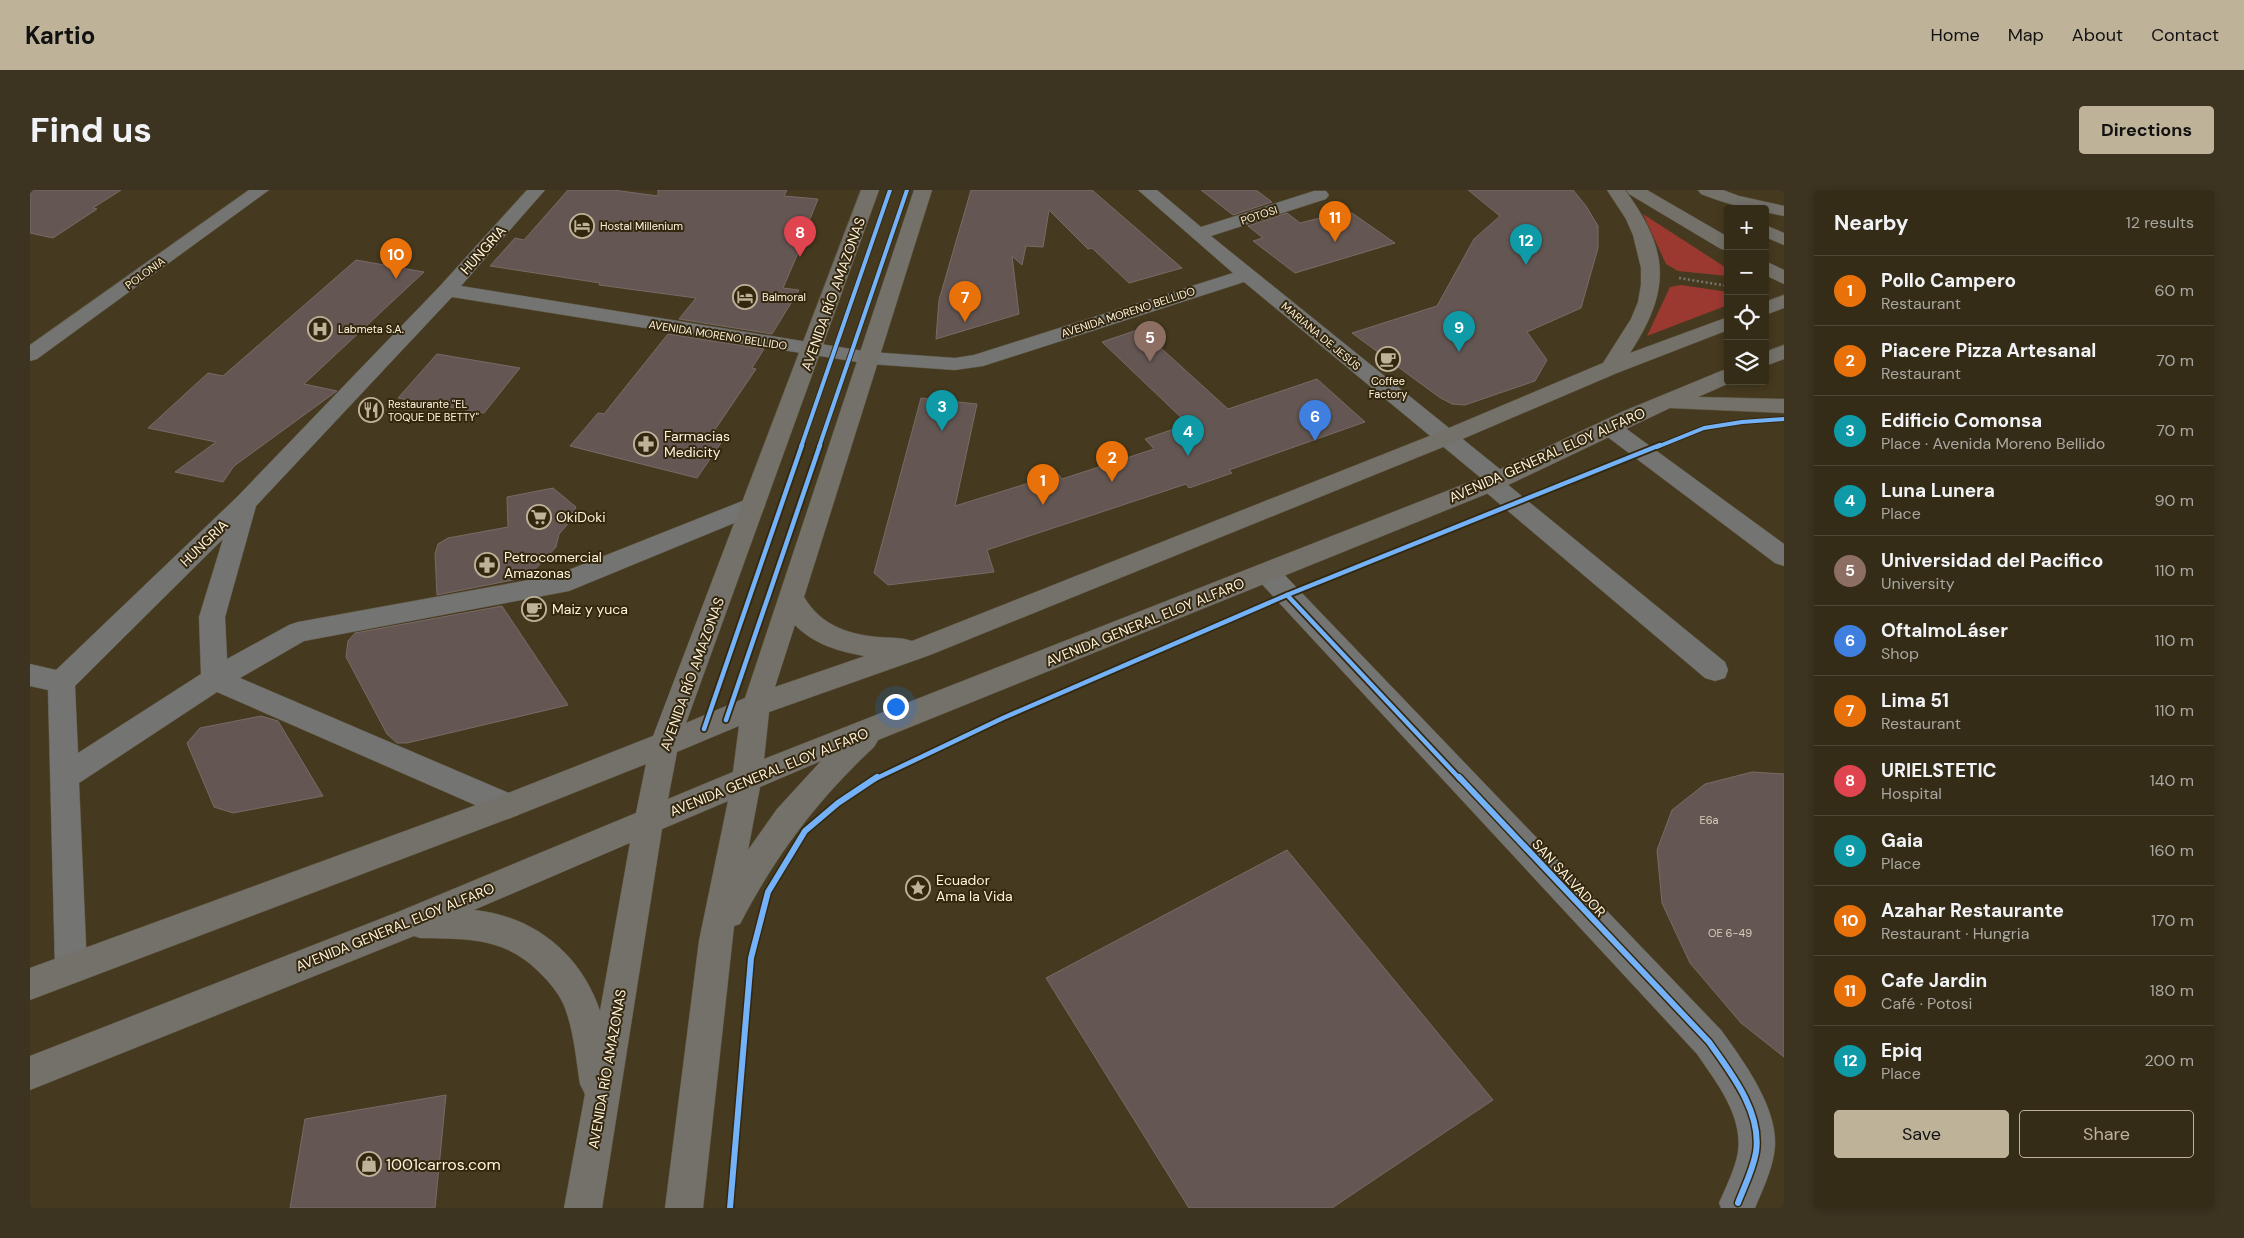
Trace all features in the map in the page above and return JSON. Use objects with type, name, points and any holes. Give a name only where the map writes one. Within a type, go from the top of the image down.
[{"type":"main road","name":"AVENIDA RÍO AMAZONAS","points":[[583,1208],[650,820],[666,743],[753,506],[813,350],[870,190]]},
{"type":"main road","points":[[684,1208],[715,941],[746,779],[756,705],[923,190]]},
{"type":"main road","points":[[1610,368],[1641,318],[1648,300],[1652,266],[1643,235],[1616,190]]},
{"type":"main road","points":[[1635,190],[1724,243]]},
{"type":"main road","points":[[1694,190],[1724,207]]},
{"type":"main road","points":[[1707,190],[1734,200],[1784,211]]},
{"type":"main road","points":[[1769,232],[1784,240]]},
{"type":"main road","points":[[1769,269],[1784,278]]},
{"type":"main road","points":[[1769,307],[1784,301]]},
{"type":"main road","points":[[30,984],[508,806],[726,720],[756,705],[921,648],[1445,438],[1610,368],[1724,325]]},
{"type":"main road","points":[[1769,358],[1784,351]]},
{"type":"main road","name":"AVENIDA GENERAL ELOY ALFARO","points":[[30,1073],[408,923],[831,744],[876,729],[1494,482],[1609,427],[1724,378]]},
{"type":"main road","points":[[1667,402],[1784,406]]},
{"type":"main road","points":[[791,597],[806,620],[822,633],[867,647],[921,648]]},
{"type":"main road","points":[[715,941],[746,880],[785,822],[834,764],[876,729]]},
{"type":"main road","points":[[408,923],[472,924],[496,928],[517,935],[549,956],[572,985],[582,1006],[601,1099]]},
{"type":"street","name":"POLONIA","points":[[30,356],[260,190]]},
{"type":"street","name":"HUNGRIA","points":[[62,682],[246,502],[447,290],[536,190]]},
{"type":"street","name":"MARIANA DE JESÚS","points":[[1147,190],[1246,275],[1445,438],[1715,670]]},
{"type":"street","name":"POTOSI","points":[[1198,234],[1320,195]]},
{"type":"street","name":"AVENIDA MORENO BELLIDO","points":[[447,290],[813,350],[870,358],[955,364],[976,361],[1246,275]]},
{"type":"street","points":[[1609,427],[1784,557]]},
{"type":"street","points":[[215,679],[212,617],[246,502]]},
{"type":"street","points":[[65,777],[215,679],[298,632],[560,584],[753,506]]},
{"type":"street","name":"SAN SALVADOR","points":[[1267,573],[1710,1042],[1736,1080],[1754,1122],[1757,1151],[1737,1206]]},
{"type":"street","points":[[30,675],[62,682],[71,968]]},
{"type":"street","points":[[215,679],[508,806]]},
{"type":"path","points":[[1674,277],[1724,285]]},
{"type":"shaded area","points":[[1643,214],[1724,266],[1724,276],[1678,271],[1666,264]]},
{"type":"shaded area","points":[[1681,285],[1724,291],[1724,307],[1647,336],[1670,287]]},
{"type":"building","points":[[30,190],[121,190],[93,208],[97,209],[53,238],[30,233]]},
{"type":"building","points":[[568,190],[613,190],[658,196],[658,190],[787,190],[784,196],[818,199],[800,244],[802,244],[783,288],[799,290],[772,334],[679,319],[696,298],[599,285],[600,283],[490,266],[515,238],[524,240]]},
{"type":"building","points":[[971,190],[1092,190],[1182,268],[1129,283],[1092,248],[1088,249],[1049,210],[1043,247],[1026,246],[1022,265],[1012,256],[1019,314],[936,339],[939,300]]},
{"type":"building","points":[[1201,190],[1256,190],[1272,202],[1233,215]]},
{"type":"building","points":[[1468,190],[1573,190],[1586,206],[1598,226],[1598,248],[1581,308],[1527,332],[1547,360],[1535,381],[1465,405],[1452,404],[1439,397],[1352,333],[1437,306],[1474,239],[1500,216]]},
{"type":"building","points":[[1287,213],[1300,223],[1340,213],[1352,213],[1395,243],[1295,273],[1253,241],[1263,238],[1248,226]]},
{"type":"building","points":[[356,260],[424,272],[304,384],[337,391],[234,466],[223,482],[175,472],[216,442],[148,428],[208,373],[223,376]]},
{"type":"building","points":[[1140,329],[1228,409],[1317,379],[1365,422],[1229,470],[1232,473],[1189,488],[1186,484],[987,550],[994,572],[888,585],[874,573],[921,398],[977,404],[955,506],[1058,474],[1062,479],[1154,449],[1145,439],[1188,424],[1102,342]]},
{"type":"building","points":[[668,334],[764,349],[752,368],[756,369],[708,440],[721,443],[697,478],[570,446],[598,413],[604,414]]},
{"type":"building","points":[[437,354],[520,368],[484,413],[398,398]]},
{"type":"building","name":"Petrocomercial Amazonas","points":[[553,488],[576,507],[567,525],[559,534],[556,547],[528,577],[437,595],[435,554],[438,544],[448,538],[508,527],[507,497]]},
{"type":"building","points":[[502,606],[568,705],[407,743],[397,743],[387,734],[346,657],[348,641],[355,633]]},
{"type":"building","points":[[261,716],[278,721],[323,796],[233,813],[214,807],[187,743],[200,728]]},
{"type":"building","points":[[1752,772],[1784,774],[1784,1057],[1741,1023],[1690,963],[1662,903],[1657,850],[1672,810],[1705,784]]},
{"type":"building","points":[[1287,850],[1493,1100],[1332,1208],[1189,1208],[1046,978]]},
{"type":"building","name":"1001carros.com","points":[[446,1095],[435,1208],[290,1208],[305,1119]]},
{"type":"cycle path","points":[[704,729],[890,190]]},
{"type":"cycle path","points":[[726,720],[907,190]]},
{"type":"cycle path","points":[[730,1208],[751,958],[768,892],[805,831],[838,803],[877,777],[1003,718],[1287,595],[1704,428],[1742,422],[1784,419]]},
{"type":"cycle path","points":[[1287,595],[1709,1042],[1743,1094],[1755,1125],[1756,1153],[1738,1203]]},
{"type":"place","name":"Hostal Millenium","points":[[582,226]]},
{"type":"place","name":"Cafe Jardin","points":[[1335,242]]},
{"type":"place","name":"URIELSTETIC","points":[[800,257]]},
{"type":"place","name":"Epiq","points":[[1526,265]]},
{"type":"place","name":"Azahar Restaurante","points":[[396,279]]},
{"type":"place","name":"Balmoral","points":[[745,297]]},
{"type":"place","name":"Lima 51","points":[[965,322]]},
{"type":"place","name":"Labmeta S.A.","points":[[320,329]]},
{"type":"place","name":"Gaia","points":[[1459,352]]},
{"type":"place","name":"Coffee Factory","points":[[1388,359]]},
{"type":"place","name":"Universidad del Pacifico","points":[[1150,362]]},
{"type":"place","name":"Restaurante \"EL TOQUE DE BETTY\"","points":[[371,410]]},
{"type":"place","name":"Edificio Comonsa","points":[[942,431]]},
{"type":"place","name":"OftalmoLáser","points":[[1315,441]]},
{"type":"place","name":"Farmacias Medicity","points":[[646,444]]},
{"type":"place","name":"Luna Lunera","points":[[1188,456]]},
{"type":"place","name":"Piacere Pizza Artesanal","points":[[1112,482]]},
{"type":"place","name":"Pollo Campero","points":[[1043,505]]},
{"type":"place","name":"OkiDoki","points":[[539,517]]},
{"type":"place","name":"Petrocomercial Amazonas","points":[[487,565]]},
{"type":"place","name":"Maiz y yuca","points":[[534,609]]},
{"type":"place","name":"Ecuador Ama la Vida","points":[[918,888]]},
{"type":"place","name":"1001carros.com","points":[[369,1164]]}]
